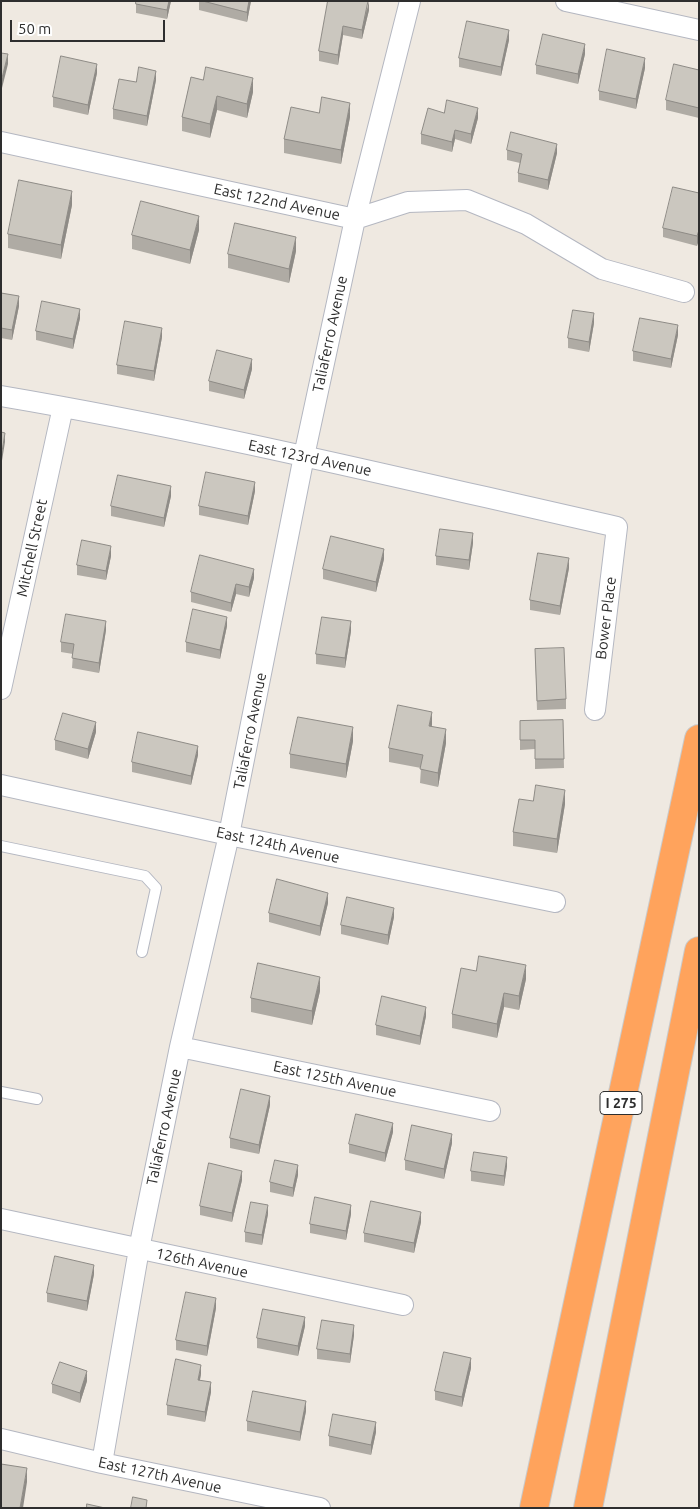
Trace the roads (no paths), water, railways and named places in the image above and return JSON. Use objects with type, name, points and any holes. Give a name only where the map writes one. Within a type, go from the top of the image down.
[{"type":"highway","name":"I 275","points":[[534,1508],[699,739]]},
{"type":"highway","points":[[588,1508],[699,951]]},
{"type":"street","name":"Taliaferro Avenue","points":[[102,1463],[139,1249],[180,1047],[229,835],[304,456],[355,220],[410,1]]},
{"type":"street","points":[[566,1],[699,30]]},
{"type":"street","name":"East 122nd Avenue","points":[[1,142],[355,220],[408,202],[467,200],[526,224],[602,269],[684,292]]},
{"type":"street","name":"East 123rd Avenue","points":[[1,396],[304,456],[617,527]]},
{"type":"street","name":"Mitchell Street","points":[[1,690],[63,407]]},
{"type":"street","name":"Bower Place","points":[[594,710],[617,527]]},
{"type":"street","name":"East 124th Avenue","points":[[1,785],[229,835],[555,902]]},
{"type":"street","name":"East 125th Avenue","points":[[180,1047],[490,1110]]},
{"type":"street","name":"126th Avenue","points":[[1,1219],[403,1306]]},
{"type":"street","name":"East 127th Avenue","points":[[1,1439],[102,1463],[320,1508]]},
{"type":"lane","points":[[1,846],[145,876],[156,888],[142,952]]},
{"type":"lane","points":[[1,1092],[37,1099]]}]
